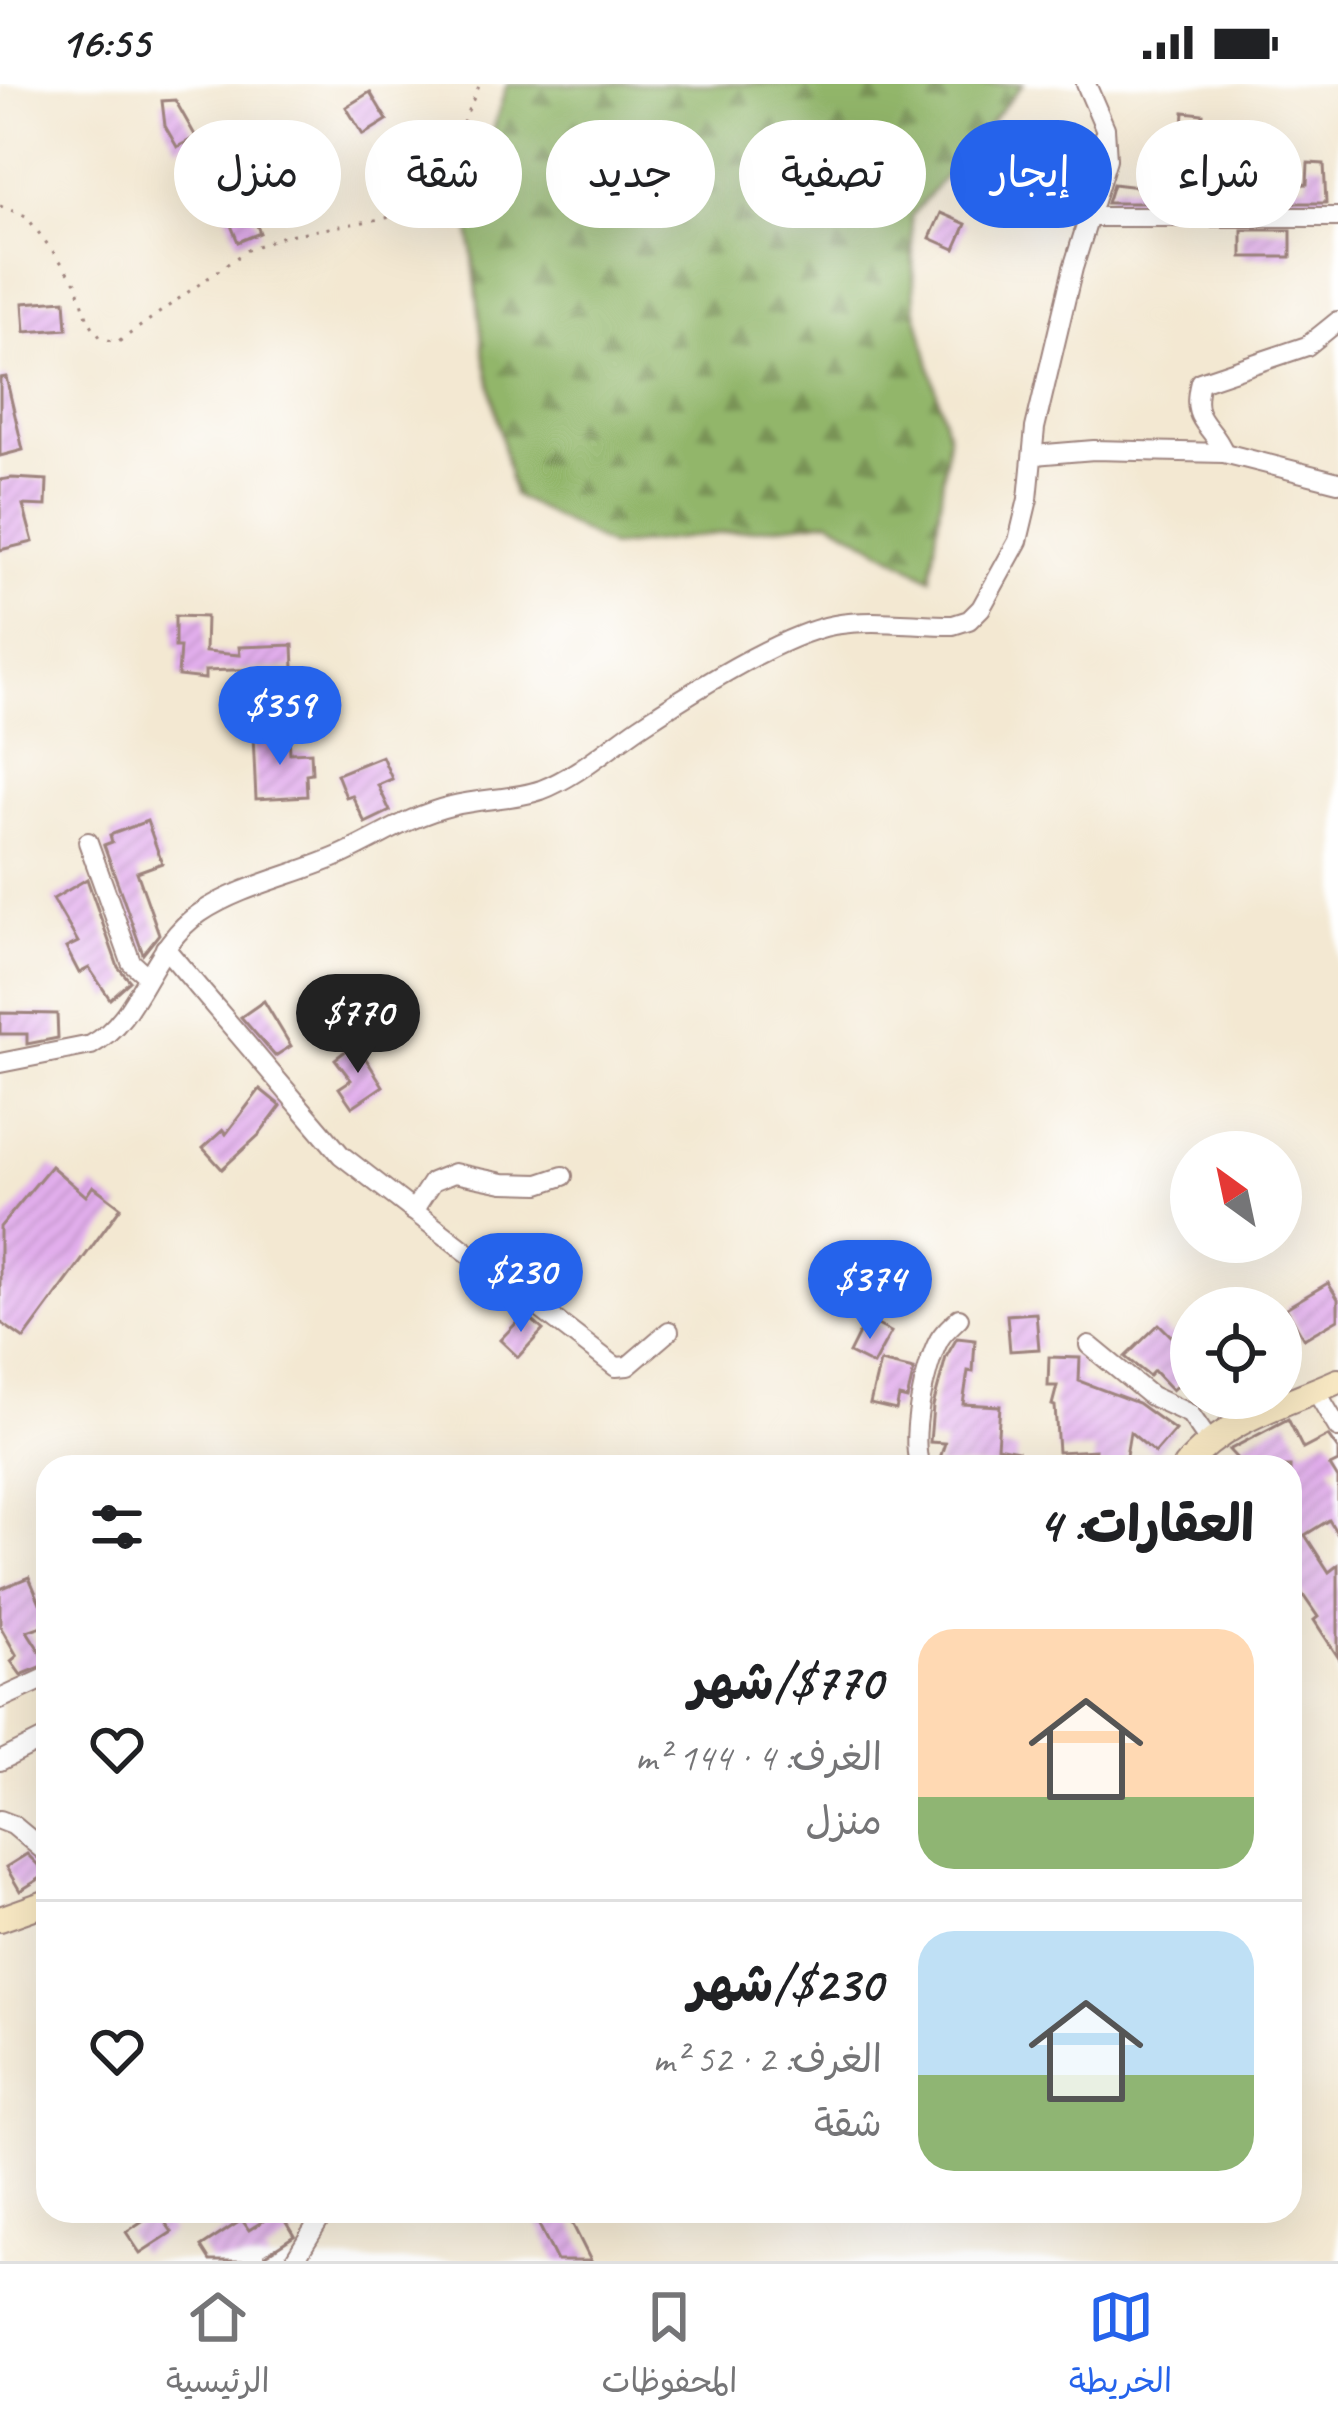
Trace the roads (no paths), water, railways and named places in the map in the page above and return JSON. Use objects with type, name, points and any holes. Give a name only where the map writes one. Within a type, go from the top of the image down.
[{"type":"main road","points":[[1195,1455],[1208,1440],[1327,1386]]},
{"type":"main road","points":[[0,1919],[36,1906]]},
{"type":"street","points":[[1086,84],[1102,120]]},
{"type":"street","points":[[1112,217],[1338,217]]},
{"type":"street","points":[[0,1063],[91,1045],[104,1038],[115,1029],[182,926],[203,910],[347,852],[409,818],[456,804],[539,791],[768,651],[837,624],[953,625],[969,620],[981,608],[1018,541],[1035,428],[1088,228]]},
{"type":"street","points":[[1224,452],[1204,426],[1196,400],[1200,382],[1307,346],[1338,321]]},
{"type":"street","points":[[1034,454],[1224,452],[1338,482]]},
{"type":"street","points":[[88,842],[131,962],[147,976]]},
{"type":"street","points":[[165,948],[341,1154],[616,1367],[628,1366],[669,1331]]},
{"type":"street","points":[[413,1211],[432,1182],[454,1173],[503,1183],[539,1184],[563,1176]]},
{"type":"street","points":[[918,1455],[914,1441],[928,1376],[940,1338],[959,1318]]},
{"type":"street","points":[[1089,1345],[1151,1396],[1190,1414],[1208,1440]]},
{"type":"street","points":[[1327,1386],[1338,1428]]},
{"type":"street","points":[[0,1699],[36,1682]]},
{"type":"street","points":[[0,1761],[36,1743]]},
{"type":"street","points":[[0,1820],[36,1844]]},
{"type":"street","points":[[294,2261],[318,2223]]}]
